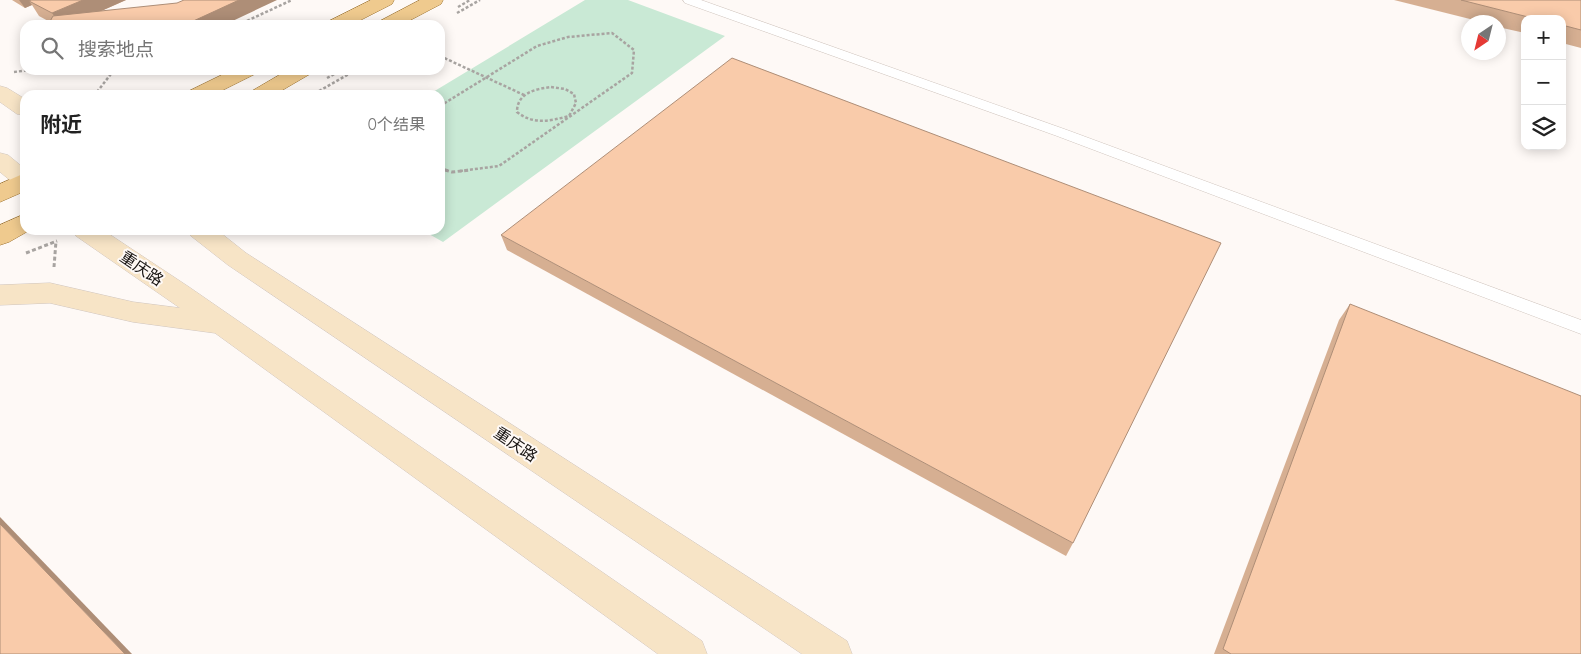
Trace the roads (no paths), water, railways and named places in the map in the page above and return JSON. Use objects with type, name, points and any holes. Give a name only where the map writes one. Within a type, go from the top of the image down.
[{"type":"main road","points":[[346,20],[385,0]]},
{"type":"main road","points":[[396,20],[434,0]]},
{"type":"main road","points":[[206,90],[238,75]]},
{"type":"main road","points":[[268,90],[294,75]]},
{"type":"main road","points":[[201,90],[221,83]]},
{"type":"main road","points":[[2,93],[20,102]]},
{"type":"main road","points":[[2,93],[20,106]]},
{"type":"main road","points":[[0,160],[20,177]]},
{"type":"main road","points":[[0,194],[20,184]]},
{"type":"main road","points":[[0,236],[20,225]]},
{"type":"main road","name":"重庆路","points":[[75,235],[222,323],[689,654]]},
{"type":"main road","name":"重庆路","points":[[206,235],[237,259],[834,654]]},
{"type":"main road","points":[[0,295],[50,293],[132,312],[222,323]]},
{"type":"lane","points":[[689,0],[1071,137],[1581,327]]}]
